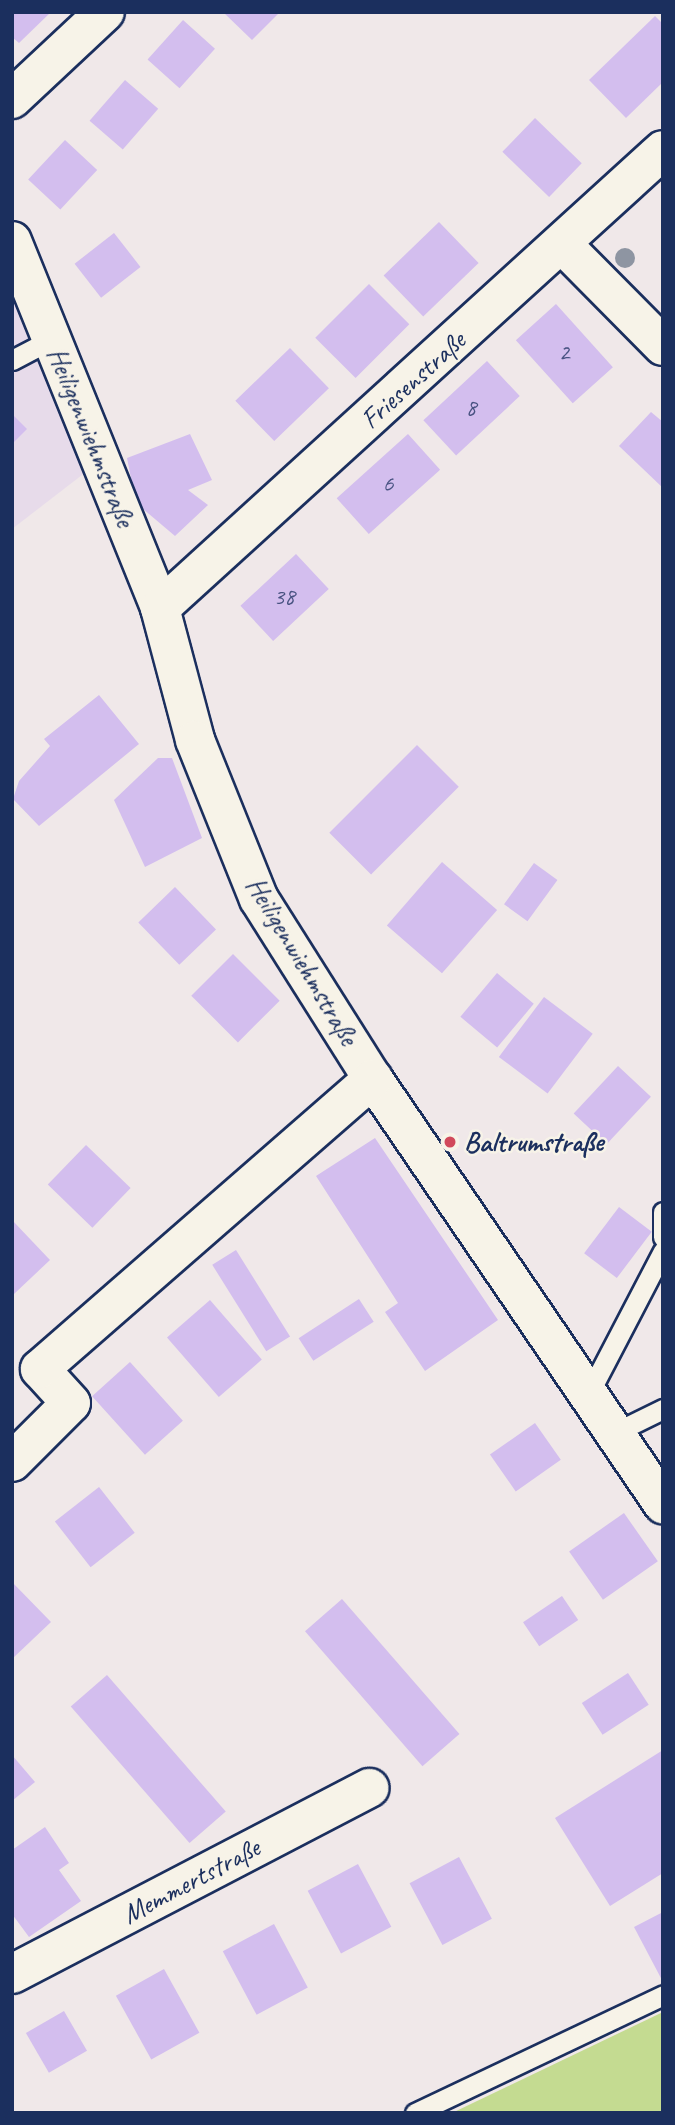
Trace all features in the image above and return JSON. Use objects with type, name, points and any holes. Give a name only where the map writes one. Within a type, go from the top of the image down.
[{"type":"street","points":[[12,99],[105,12]]},
{"type":"street","name":"Friesenstraße","points":[[160,608],[563,246],[663,150]]},
{"type":"street","name":"Heiligenwiehmstraße","points":[[12,241],[160,608],[195,740],[259,899],[373,1079],[663,1504]]},
{"type":"street","points":[[563,246],[663,346]]},
{"type":"street","points":[[12,1462],[71,1404],[40,1369],[373,1079]]},
{"type":"street","name":"Memmertstraße","points":[[12,1974],[370,1788]]},
{"type":"lane","points":[[12,360],[52,339]]},
{"type":"lane","points":[[663,1212],[663,1237]]},
{"type":"lane","points":[[588,1395],[663,1251]]},
{"type":"lane","points":[[614,1433],[663,1409]]},
{"type":"lane","points":[[415,2113],[663,1996]]},
{"type":"shaded area","points":[[12,276],[95,465],[12,529]]},
{"type":"green space","points":[[663,2012],[663,2113],[452,2113]]},
{"type":"building","points":[[12,12],[51,12],[19,43],[12,37]]},
{"type":"building","points":[[223,12],[280,12],[252,40]]},
{"type":"building","points":[[655,16],[663,24],[663,82],[626,118],[589,80]]},
{"type":"building","points":[[183,20],[215,49],[179,88],[148,59]]},
{"type":"building","points":[[125,80],[158,109],[123,150],[90,121]]},
{"type":"building","points":[[535,118],[582,163],[549,197],[502,152]]},
{"type":"building","points":[[65,140],[97,170],[60,210],[28,179]]},
{"type":"building","points":[[439,222],[479,263],[423,316],[384,275]]},
{"type":"building","points":[[114,233],[140,267],[101,298],[75,264]]},
{"type":"building","points":[[369,284],[409,324],[356,378],[315,338]]},
{"type":"building","points":[[556,304],[613,367],[573,403],[516,340]]},
{"type":"building","points":[[290,348],[329,388],[274,441],[235,401]]},
{"type":"building","points":[[487,361],[520,396],[456,455],[423,420]]},
{"type":"building","points":[[651,412],[663,422],[663,488],[619,446]]},
{"type":"building","points":[[12,414],[27,429],[12,444]]},
{"type":"building","points":[[190,434],[212,480],[188,490],[208,505],[175,536],[136,503],[127,458]]},
{"type":"building","points":[[408,434],[440,470],[369,534],[337,498]]},
{"type":"building","points":[[296,554],[329,589],[273,641],[240,606]]},
{"type":"building","points":[[99,695],[139,744],[39,826],[13,799],[19,781],[50,746],[44,739]]},
{"type":"building","points":[[417,745],[459,787],[371,874],[329,833]]},
{"type":"building","points":[[158,758],[172,758],[202,838],[145,867],[114,800]]},
{"type":"building","points":[[442,862],[497,910],[442,973],[387,925]]},
{"type":"building","points":[[534,863],[557,880],[527,921],[504,904]]},
{"type":"building","points":[[175,887],[216,929],[179,965],[138,922]]},
{"type":"building","points":[[233,954],[280,1001],[238,1042],[191,996]]},
{"type":"building","points":[[497,973],[534,1004],[497,1048],[460,1017]]},
{"type":"building","points":[[544,997],[593,1034],[548,1094],[499,1057]]},
{"type":"building","points":[[618,1066],[651,1097],[607,1144],[574,1114]]},
{"type":"building","points":[[375,1138],[498,1320],[425,1371],[385,1312],[398,1303],[316,1176]]},
{"type":"building","points":[[86,1145],[131,1188],[92,1228],[48,1185]]},
{"type":"building","points":[[619,1207],[652,1232],[617,1278],[584,1253]]},
{"type":"building","points":[[12,1220],[50,1260],[14,1294],[12,1292]]},
{"type":"building","points":[[236,1250],[290,1337],[266,1351],[212,1265]]},
{"type":"building","points":[[359,1299],[374,1322],[313,1361],[299,1338]]},
{"type":"building","points":[[210,1300],[262,1360],[219,1397],[167,1337]]},
{"type":"building","points":[[130,1362],[183,1421],[145,1455],[92,1396]]},
{"type":"building","points":[[535,1423],[561,1460],[516,1491],[490,1455]]},
{"type":"building","points":[[99,1487],[135,1533],[91,1567],[55,1521]]},
{"type":"building","points":[[624,1513],[658,1561],[603,1600],[569,1551]]},
{"type":"building","points":[[12,1582],[51,1622],[12,1659]]},
{"type":"building","points":[[562,1596],[578,1620],[539,1646],[523,1622]]},
{"type":"building","points":[[342,1599],[459,1734],[422,1766],[305,1631]]},
{"type":"building","points":[[628,1673],[649,1705],[603,1735],[582,1703]]},
{"type":"building","points":[[107,1675],[226,1812],[190,1843],[71,1706]]},
{"type":"building","points":[[663,1750],[663,1873],[610,1906],[555,1818]]},
{"type":"building","points":[[12,1755],[35,1782],[12,1801]]},
{"type":"building","points":[[45,1827],[69,1863],[59,1870],[81,1901],[29,1937],[12,1914],[12,1850]]},
{"type":"building","points":[[459,1857],[492,1919],[442,1945],[410,1883]]},
{"type":"building","points":[[358,1864],[391,1927],[341,1953],[308,1891]]},
{"type":"building","points":[[663,1912],[663,1982],[634,1927]]},
{"type":"building","points":[[274,1924],[308,1988],[257,2015],[223,1951]]},
{"type":"building","points":[[164,1969],[199,2033],[151,2060],[116,1996]]},
{"type":"building","points":[[64,2011],[87,2051],[49,2073],[26,2033]]},
{"type":"place","name":"Baltrumstraße","points":[[450,1142]]}]
